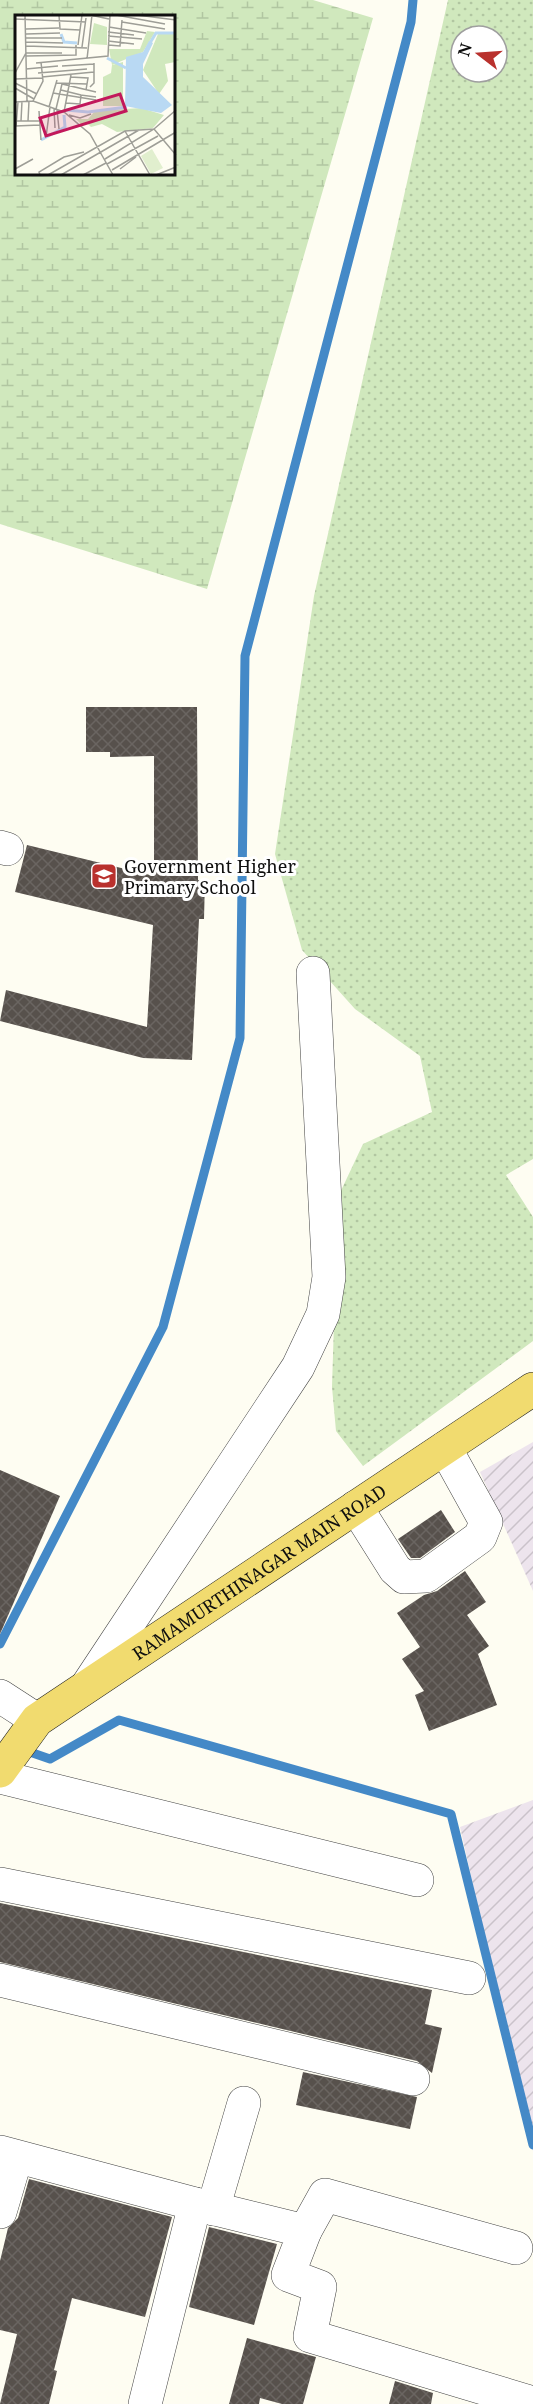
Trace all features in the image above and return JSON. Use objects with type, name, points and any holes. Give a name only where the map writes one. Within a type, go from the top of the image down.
[{"type":"main road","name":"RAMAMURTHINAGAR MAIN ROAD","points":[[0,1771],[37,1720],[533,1389]]},
{"type":"street","points":[[87,1686],[298,1367],[323,1314],[329,1277],[313,973]]},
{"type":"street","points":[[356,1507],[395,1569],[404,1577],[426,1576],[480,1537],[486,1522],[445,1448]]},
{"type":"street","points":[[0,1696],[37,1720]]},
{"type":"street","points":[[0,1777],[417,1880]]},
{"type":"street","points":[[0,1884],[469,1978]]},
{"type":"street","points":[[0,1980],[413,2079]]},
{"type":"street","points":[[145,2404],[204,2207],[244,2103]]},
{"type":"street","points":[[0,2212],[8,2155],[305,2231]]},
{"type":"street","points":[[516,2248],[325,2195],[305,2231],[288,2275],[320,2287],[310,2336],[533,2403]]},
{"type":"shaded area","points":[[533,1442],[533,1591],[480,1472]]},
{"type":"shaded area","points":[[533,1800],[533,2151],[460,1827]]},
{"type":"green space","points":[[0,0],[313,0],[373,18],[207,589],[0,524]]},
{"type":"green space","points":[[448,0],[533,0],[533,1159],[506,1175],[533,1217],[533,1341],[363,1466],[336,1431],[332,1387],[338,1197],[363,1144],[432,1112],[420,1056],[355,1009],[302,950],[275,854],[314,596]]},
{"type":"building","points":[[86,707],[197,707],[198,880],[205,880],[204,919],[199,919],[192,1060],[143,1058],[0,1021],[6,990],[147,1027],[153,925],[15,892],[27,845],[154,876],[154,756],[110,757],[110,752],[86,752]]},
{"type":"building","points":[[0,1470],[60,1496],[0,1634]]},
{"type":"building","points":[[441,1510],[455,1532],[420,1558],[411,1558],[398,1539]]},
{"type":"building","points":[[465,1571],[486,1602],[467,1615],[489,1646],[478,1654],[497,1705],[429,1731],[415,1695],[424,1691],[402,1659],[420,1647],[397,1613],[424,1595],[437,1591]]},
{"type":"building","points":[[0,1903],[432,1990],[425,2024],[442,2028],[432,2073],[417,2061],[0,1962]]},
{"type":"building","points":[[303,2072],[417,2097],[410,2129],[296,2105]]},
{"type":"building","points":[[29,2179],[172,2217],[145,2317],[72,2298],[54,2370],[57,2371],[49,2404],[0,2404],[17,2334],[0,2330],[0,2261],[8,2228],[18,2218]]},
{"type":"building","points":[[209,2227],[277,2244],[254,2325],[189,2307]]},
{"type":"building","points":[[247,2338],[316,2357],[303,2404],[282,2404],[260,2398],[259,2404],[229,2404]]},
{"type":"building","points":[[395,2381],[433,2393],[431,2404],[389,2404]]},
{"type":"waterway","points":[[0,1644],[163,1327],[240,1038],[245,656],[411,22],[413,0]]},
{"type":"waterway","points":[[24,1750],[50,1759],[119,1720],[451,1814],[533,2145]]},
{"type":"place","name":"Government Higher Primary School","points":[[104,876]]}]
